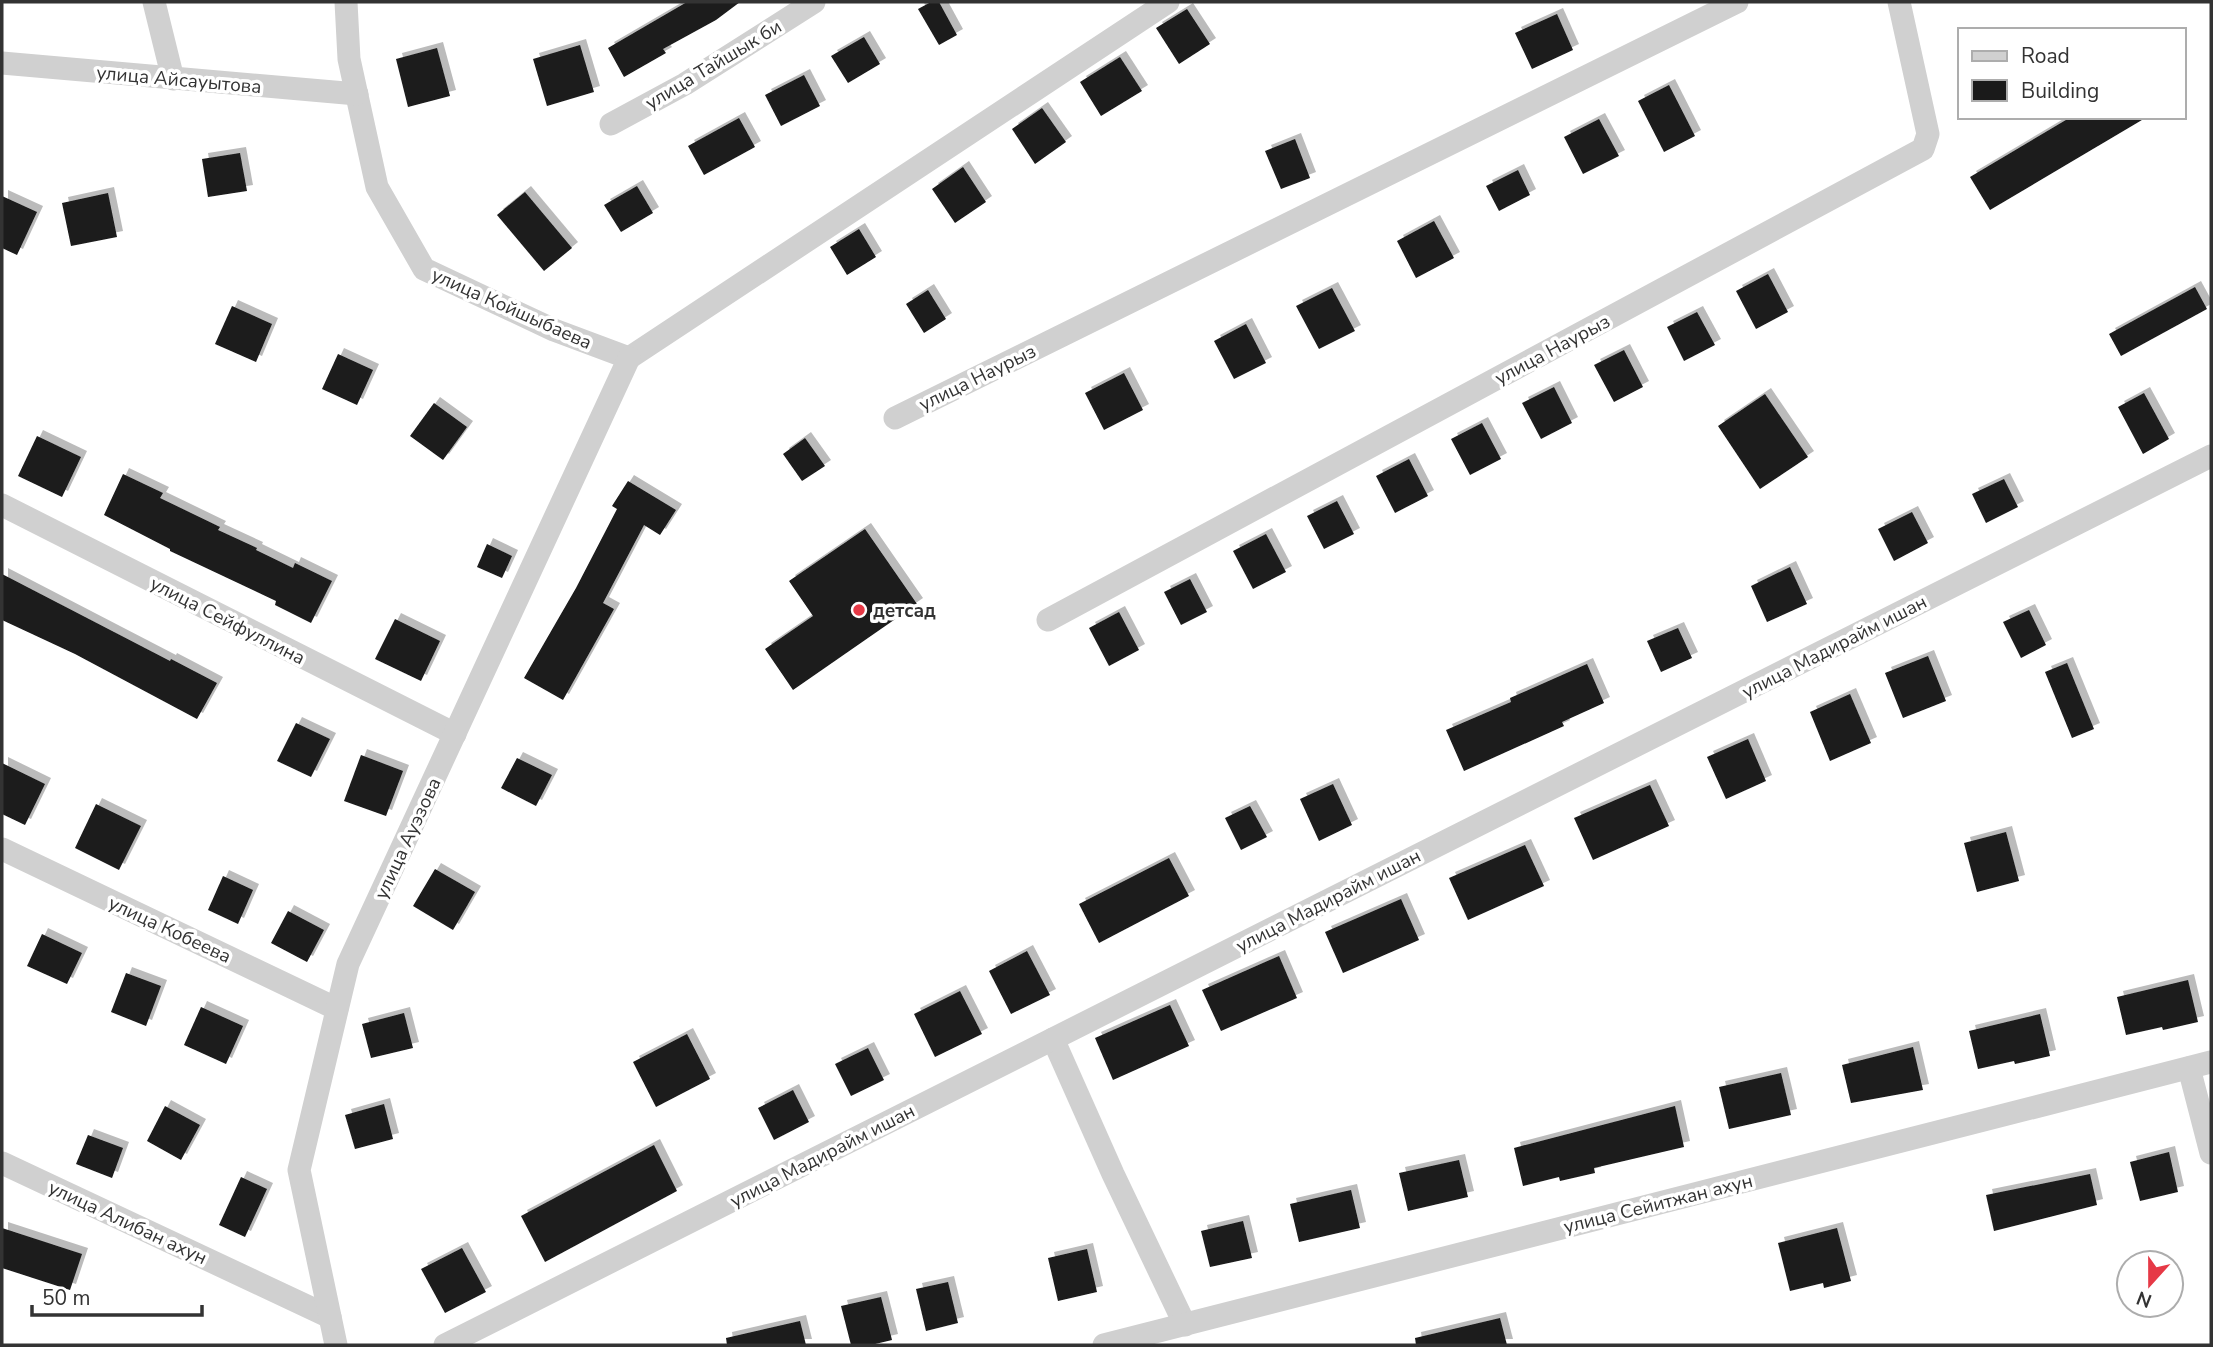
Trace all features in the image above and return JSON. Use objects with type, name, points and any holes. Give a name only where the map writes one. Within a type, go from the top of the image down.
[{"type":"street","points":[[154,2],[173,79]]},
{"type":"street","name":"улица Койшыбаева","points":[[346,2],[349,59],[377,187],[424,269],[554,330],[629,358]]},
{"type":"street","name":"улица Тайшык би","points":[[611,124],[685,85],[814,2]]},
{"type":"street","points":[[629,358],[1168,2]]},
{"type":"street","name":"улица Наурыз","points":[[895,418],[1737,2]]},
{"type":"street","name":"улица Наурыз","points":[[1048,620],[1923,149],[1928,134],[1899,2]]},
{"type":"street","name":"улица Айсауытова","points":[[2,63],[357,94]]},
{"type":"street","name":"улица Ауэзова","points":[[336,1345],[299,1170],[348,964],[629,358]]},
{"type":"street","name":"улица Мадирайм ишан","points":[[445,1345],[2211,456]]},
{"type":"street","name":"улица Сейфуллина","points":[[2,505],[455,734]]},
{"type":"street","name":"улица Кобеева","points":[[2,849],[337,1009]]},
{"type":"street","points":[[1054,1039],[1113,1174],[1185,1325]]},
{"type":"street","name":"улица Сейитжан ахун","points":[[1104,1345],[2211,1062]]},
{"type":"street","points":[[2189,1068],[2211,1153]]},
{"type":"street","name":"улица Алибан ахун","points":[[2,1163],[330,1317]]},
{"type":"building","points":[[687,2],[740,2],[716,20],[663,49],[666,53],[624,77],[608,48]]},
{"type":"building","points":[[931,2],[939,2],[957,35],[939,45],[918,9]]},
{"type":"building","points":[[1187,9],[1210,44],[1179,64],[1156,28]]},
{"type":"building","points":[[1557,14],[1573,50],[1532,69],[1515,33]]},
{"type":"building","points":[[864,37],[880,64],[848,83],[831,56]]},
{"type":"building","points":[[580,45],[594,92],[547,106],[533,59]]},
{"type":"building","points":[[437,48],[450,96],[408,107],[396,59]]},
{"type":"building","points":[[1120,57],[1142,91],[1101,116],[1080,82]]},
{"type":"building","points":[[804,75],[820,106],[781,126],[765,95]]},
{"type":"building","points":[[1669,85],[1695,136],[1664,152],[1638,101]]},
{"type":"building","points":[[1042,108],[1066,142],[1035,164],[1012,129]]},
{"type":"building","points":[[739,118],[755,147],[704,175],[688,146]]},
{"type":"building","points":[[1599,119],[1619,156],[1583,174],[1564,137]]},
{"type":"building","points":[[2068,119],[2144,119],[1990,210],[1970,177]]},
{"type":"building","points":[[1295,139],[1310,178],[1281,189],[1265,151]]},
{"type":"building","points":[[240,153],[247,191],[208,197],[202,159]]},
{"type":"building","points":[[963,167],[986,202],[955,223],[932,189]]},
{"type":"building","points":[[1518,170],[1530,195],[1499,211],[1486,186]]},
{"type":"building","points":[[637,186],[653,213],[621,232],[604,205]]},
{"type":"building","points":[[525,192],[572,248],[544,271],[497,215]]},
{"type":"building","points":[[108,193],[117,237],[71,246],[62,203]]},
{"type":"building","points":[[2,196],[37,212],[17,255],[2,248]]},
{"type":"building","points":[[1434,221],[1454,258],[1416,278],[1397,241]]},
{"type":"building","points":[[859,229],[876,257],[847,275],[830,247]]},
{"type":"building","points":[[1768,274],[1788,312],[1756,329],[1736,291]]},
{"type":"building","points":[[2195,287],[2207,309],[2121,356],[2109,334]]},
{"type":"building","points":[[1332,288],[1355,331],[1319,349],[1296,306]]},
{"type":"building","points":[[928,290],[946,319],[924,333],[906,304]]},
{"type":"building","points":[[232,306],[272,324],[256,362],[215,344]]},
{"type":"building","points":[[1697,312],[1715,345],[1684,361],[1667,327]]},
{"type":"building","points":[[1246,324],[1266,363],[1234,379],[1214,341]]},
{"type":"building","points":[[1624,350],[1643,387],[1614,402],[1594,365]]},
{"type":"building","points":[[338,354],[373,370],[357,405],[322,389]]},
{"type":"building","points":[[1124,373],[1143,410],[1104,430],[1085,393]]},
{"type":"building","points":[[1554,387],[1572,423],[1541,439],[1522,403]]},
{"type":"building","points":[[2144,393],[2169,439],[2143,454],[2118,407]]},
{"type":"building","points":[[1765,394],[1808,457],[1760,489],[1718,426]]},
{"type":"building","points":[[434,403],[467,427],[443,460],[410,436]]},
{"type":"building","points":[[1482,423],[1501,459],[1470,475],[1451,439]]},
{"type":"building","points":[[37,436],[81,457],[62,497],[18,476]]},
{"type":"building","points":[[805,438],[825,466],[802,481],[783,454]]},
{"type":"building","points":[[1409,459],[1428,496],[1395,513],[1376,476]]},
{"type":"building","points":[[123,474],[163,493],[160,498],[220,527],[218,530],[257,548],[256,550],[293,568],[295,563],[332,581],[311,623],[275,605],[276,601],[170,551],[104,515]]},
{"type":"building","points":[[2004,479],[2018,507],[1986,523],[1972,494]]},
{"type":"building","points":[[628,481],[676,510],[660,535],[644,525],[603,603],[614,609],[563,700],[524,678],[576,588],[617,509],[612,506]]},
{"type":"building","points":[[1337,501],[1354,534],[1324,549],[1307,516]]},
{"type":"building","points":[[1912,512],[1928,543],[1894,561],[1878,529]]},
{"type":"building","name":"детсад","points":[[865,529],[917,604],[793,690],[765,649],[813,616],[789,581]]},
{"type":"building","points":[[1266,534],[1286,572],[1253,589],[1233,551]]},
{"type":"building","points":[[487,544],[512,556],[502,578],[477,567]]},
{"type":"building","points":[[1790,567],[1807,604],[1767,622],[1751,586]]},
{"type":"building","points":[[2,574],[217,683],[197,719],[75,654],[2,620]]},
{"type":"building","points":[[1190,579],[1207,612],[1181,625],[1164,592]]},
{"type":"building","points":[[2029,610],[2046,645],[2021,658],[2003,622]]},
{"type":"building","points":[[1119,612],[1139,650],[1109,666],[1089,628]]},
{"type":"building","points":[[395,619],[440,641],[421,681],[375,659]]},
{"type":"building","points":[[1678,628],[1692,658],[1661,672],[1647,641]]},
{"type":"building","points":[[1928,656],[1946,701],[1903,718],[1885,673]]},
{"type":"building","points":[[2067,663],[2094,729],[2072,738],[2045,672]]},
{"type":"building","points":[[1587,664],[1604,703],[1562,722],[1564,726],[1464,771],[1446,730],[1511,702],[1510,698]]},
{"type":"building","points":[[1850,694],[1871,743],[1830,761],[1810,712]]},
{"type":"building","points":[[296,723],[330,739],[311,777],[277,761]]},
{"type":"building","points":[[1748,739],[1766,781],[1726,799],[1707,757]]},
{"type":"building","points":[[361,755],[403,771],[386,816],[344,801]]},
{"type":"building","points":[[517,758],[552,775],[536,806],[501,788]]},
{"type":"building","points":[[2,763],[45,784],[25,825],[2,814]]},
{"type":"building","points":[[1333,784],[1352,825],[1319,841],[1300,799]]},
{"type":"building","points":[[1650,785],[1669,826],[1593,860],[1574,818]]},
{"type":"building","points":[[96,804],[141,826],[119,870],[75,848]]},
{"type":"building","points":[[1250,806],[1267,837],[1241,850],[1225,818]]},
{"type":"building","points":[[2006,832],[2019,881],[1977,892],[1964,843]]},
{"type":"building","points":[[1525,845],[1544,886],[1468,920],[1449,878]]},
{"type":"building","points":[[1169,858],[1189,896],[1099,943],[1079,904]]},
{"type":"building","points":[[435,869],[475,892],[453,930],[413,906]]},
{"type":"building","points":[[223,876],[253,890],[238,924],[208,910]]},
{"type":"building","points":[[1401,899],[1419,940],[1343,973],[1325,932]]},
{"type":"building","points":[[288,911],[324,930],[307,962],[271,943]]},
{"type":"building","points":[[42,934],[82,953],[67,984],[27,966]]},
{"type":"building","points":[[1027,951],[1050,995],[1011,1014],[989,971]]},
{"type":"building","points":[[1279,956],[1297,998],[1221,1031],[1202,990]]},
{"type":"building","points":[[126,973],[161,986],[146,1026],[111,1012]]},
{"type":"building","points":[[2188,980],[2198,1022],[2126,1035],[2117,997]]},
{"type":"building","points":[[960,991],[982,1034],[935,1057],[914,1014]]},
{"type":"building","points":[[1170,1005],[1189,1046],[1113,1080],[1095,1038]]},
{"type":"building","points":[[201,1007],[243,1026],[226,1064],[184,1045]]},
{"type":"building","points":[[404,1013],[413,1048],[371,1058],[362,1024]]},
{"type":"building","points":[[2040,1014],[2050,1056],[1978,1069],[1969,1031]]},
{"type":"building","points":[[687,1034],[710,1079],[656,1107],[633,1062]]},
{"type":"building","points":[[1913,1047],[1923,1090],[1851,1103],[1842,1065]]},
{"type":"building","points":[[868,1048],[884,1080],[851,1096],[835,1064]]},
{"type":"building","points":[[1781,1073],[1791,1115],[1729,1129],[1719,1087]]},
{"type":"building","points":[[793,1090],[809,1122],[774,1140],[758,1108]]},
{"type":"building","points":[[384,1104],[393,1139],[355,1149],[345,1115]]},
{"type":"building","points":[[165,1106],[200,1125],[181,1160],[147,1141]]},
{"type":"building","points":[[1675,1106],[1684,1147],[1594,1168],[1595,1173],[1560,1181],[1559,1177],[1523,1186],[1514,1148]]},
{"type":"building","points":[[88,1135],[123,1148],[112,1178],[76,1164]]},
{"type":"building","points":[[654,1145],[677,1191],[545,1262],[521,1216]]},
{"type":"building","points":[[2169,1152],[2178,1192],[2140,1201],[2130,1162]]},
{"type":"building","points":[[1459,1160],[1468,1197],[1408,1211],[1399,1173]]},
{"type":"building","points":[[2090,1174],[2097,1205],[1994,1231],[1986,1195]]},
{"type":"building","points":[[241,1177],[267,1189],[245,1237],[219,1225]]},
{"type":"building","points":[[1351,1190],[1360,1228],[1299,1242],[1290,1204]]},
{"type":"building","points":[[1243,1221],[1252,1258],[1210,1267],[1201,1231]]},
{"type":"building","points":[[2,1228],[82,1254],[70,1290],[2,1268]]},
{"type":"building","points":[[1837,1228],[1851,1281],[1824,1288],[1823,1283],[1790,1291],[1778,1243]]},
{"type":"building","points":[[462,1248],[486,1292],[445,1313],[421,1269]]},
{"type":"building","points":[[1087,1249],[1097,1292],[1058,1301],[1048,1258]]},
{"type":"building","points":[[948,1282],[958,1323],[926,1331],[916,1289]]},
{"type":"building","points":[[881,1297],[892,1340],[871,1345],[851,1345],[841,1306]]},
{"type":"building","points":[[1500,1318],[1507,1345],[1416,1345],[1415,1338]]},
{"type":"building","points":[[800,1321],[806,1345],[727,1345],[726,1338]]},
{"type":"place","name":"детсад","points":[[859,610]]}]
